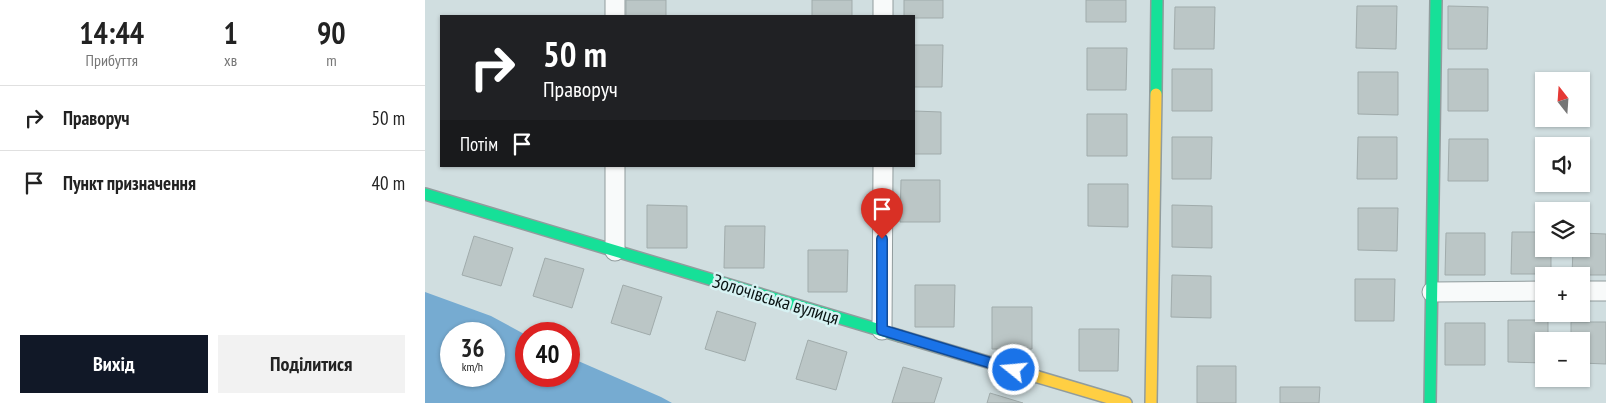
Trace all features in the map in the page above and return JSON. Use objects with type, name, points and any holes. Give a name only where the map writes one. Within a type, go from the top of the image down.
[{"type":"street","points":[[615,0],[615,15]]},
{"type":"street","points":[[883,0],[883,15]]},
{"type":"street","points":[[1151,403],[1157,0]]},
{"type":"street","points":[[1431,403],[1436,0]]},
{"type":"street","points":[[615,167],[615,251]]},
{"type":"street","points":[[882,330],[883,167]]},
{"type":"street","name":"Золочівська вулиця","points":[[425,194],[1126,403]]},
{"type":"street","points":[[1432,292],[1535,291]]},
{"type":"street","points":[[1590,291],[1606,291]]},
{"type":"water","points":[[425,292],[491,316],[502,322],[440,322],[440,387],[505,387],[505,324],[515,329],[515,387],[580,387],[580,362],[672,403],[425,403]]},
{"type":"building","points":[[626,0],[666,0],[666,15],[626,15]]},
{"type":"building","points":[[812,0],[852,0],[852,15],[812,15]]},
{"type":"building","points":[[904,0],[943,0],[943,18],[915,18],[915,15],[904,15]]},
{"type":"building","points":[[1086,0],[1126,0],[1126,22],[1086,22]]},
{"type":"building","points":[[1357,6],[1397,6],[1396,49],[1356,48]]},
{"type":"building","points":[[1448,6],[1488,7],[1487,49],[1448,49]]},
{"type":"building","points":[[1175,7],[1215,7],[1214,49],[1174,49]]},
{"type":"building","points":[[915,45],[943,45],[942,87],[915,87]]},
{"type":"building","points":[[1087,48],[1127,48],[1126,90],[1087,90]]},
{"type":"building","points":[[1172,69],[1212,69],[1212,111],[1172,111]]},
{"type":"building","points":[[1448,69],[1488,69],[1488,111],[1448,111]]},
{"type":"building","points":[[1358,72],[1398,72],[1398,115],[1358,114]]},
{"type":"building","points":[[915,111],[941,112],[941,154],[915,154]]},
{"type":"building","points":[[1087,114],[1127,114],[1127,156],[1087,156]]},
{"type":"building","points":[[1172,137],[1212,137],[1211,179],[1172,179]]},
{"type":"building","points":[[1358,137],[1397,137],[1397,179],[1357,179]]},
{"type":"building","points":[[1449,139],[1488,139],[1488,181],[1448,181]]},
{"type":"building","points":[[901,180],[940,180],[940,222],[900,222]]},
{"type":"building","points":[[1088,184],[1128,184],[1128,227],[1088,226]]},
{"type":"building","points":[[647,205],[687,206],[687,248],[647,248]]},
{"type":"building","points":[[1172,205],[1212,206],[1212,248],[1172,247]]},
{"type":"building","points":[[1358,208],[1398,208],[1397,251],[1358,250]]},
{"type":"building","points":[[725,226],[765,226],[764,268],[724,268]]},
{"type":"building","points":[[1512,232],[1535,232],[1535,257],[1551,257],[1551,267],[1535,267],[1535,274],[1511,274]]},
{"type":"building","points":[[1446,233],[1485,233],[1485,275],[1445,275]]},
{"type":"building","points":[[1590,233],[1606,234],[1606,275],[1590,275],[1590,267],[1572,267],[1573,257],[1590,257]]},
{"type":"building","points":[[474,236],[513,248],[501,286],[462,275]]},
{"type":"building","points":[[808,250],[848,250],[847,292],[808,292]]},
{"type":"building","points":[[545,258],[584,269],[572,308],[533,296]]},
{"type":"building","points":[[1172,275],[1211,276],[1211,318],[1171,317]]},
{"type":"building","points":[[1355,279],[1395,279],[1394,321],[1355,321]]},
{"type":"building","points":[[623,285],[662,297],[650,335],[611,323]]},
{"type":"building","points":[[915,285],[955,285],[954,327],[915,327]]},
{"type":"building","points":[[992,307],[1032,307],[1032,349],[992,349]]},
{"type":"building","points":[[717,311],[756,323],[745,361],[705,349]]},
{"type":"building","points":[[1508,320],[1548,322],[1548,332],[1535,332],[1535,363],[1508,362]]},
{"type":"building","points":[[1571,322],[1606,322],[1606,364],[1590,363],[1590,332],[1571,332]]},
{"type":"building","points":[[1445,323],[1485,323],[1485,365],[1445,365]]},
{"type":"building","points":[[1079,329],[1119,329],[1118,371],[1079,371]]},
{"type":"building","points":[[808,340],[847,352],[836,390],[796,379]]},
{"type":"building","points":[[1197,366],[1236,366],[1236,403],[1197,403]]},
{"type":"building","points":[[903,367],[942,378],[934,403],[892,403]]},
{"type":"building","points":[[1280,387],[1320,387],[1319,403],[1280,403]]},
{"type":"building","points":[[990,393],[1023,403],[987,403]]},
{"type":"traffic: fast","points":[[1156,94],[1157,0]]},
{"type":"traffic: fast","points":[[1430,403],[1436,0]]},
{"type":"traffic: fast","points":[[425,194],[900,336]]},
{"type":"traffic: slow","points":[[1151,403],[1156,94]]},
{"type":"traffic: slow","points":[[900,336],[1126,403]]},
{"type":"route","points":[[882,239],[882,330],[1014,370]]}]
